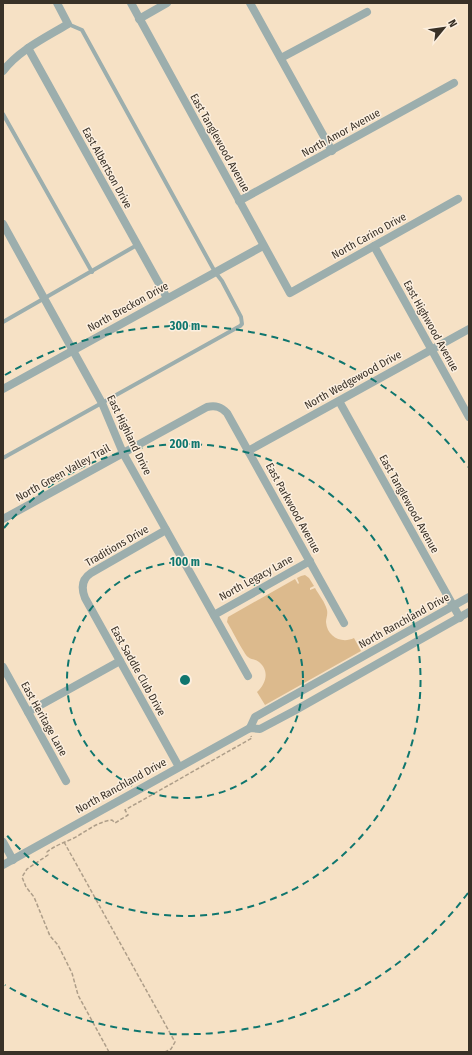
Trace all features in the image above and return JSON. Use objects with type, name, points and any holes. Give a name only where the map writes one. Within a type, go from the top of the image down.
[{"type":"street","points":[[3,71],[8,64],[28,48],[68,24],[57,3]]},
{"type":"street","name":"East Tanglewood Avenue","points":[[130,3],[290,293]]},
{"type":"street","points":[[139,18],[167,3]]},
{"type":"street","points":[[250,3],[332,151]]},
{"type":"street","points":[[281,58],[367,12]]},
{"type":"street","name":"East Albertson Drive","points":[[28,48],[167,298]]},
{"type":"street","name":"North Amor Avenue","points":[[239,201],[454,83]]},
{"type":"street","name":"North Carino Drive","points":[[290,293],[458,199]]},
{"type":"street","name":"East Highland Drive","points":[[3,224],[102,403],[123,453],[248,676]]},
{"type":"street","name":"North Breckon Drive","points":[[3,389],[263,246]]},
{"type":"street","name":"East Highwood Avenue","points":[[374,246],[469,417]]},
{"type":"street","name":"North Wedgewood Drive","points":[[248,451],[469,329]]},
{"type":"street","name":"East Tanglewood Avenue","points":[[339,400],[460,618]]},
{"type":"street","name":"North Green Valley Trail","points":[[3,519],[207,407],[214,405],[219,407]]},
{"type":"street","name":"East Parkwood Avenue","points":[[219,407],[227,413],[344,623]]},
{"type":"street","name":"Traditions Drive","points":[[83,585],[87,576],[91,573],[166,530]]},
{"type":"street","name":"North Legacy Lane","points":[[214,614],[310,561]]},
{"type":"street","name":"East Saddle Club Drive","points":[[83,585],[82,589],[85,598],[179,767]]},
{"type":"street","name":"North Ranchland Drive","points":[[250,728],[254,717],[469,597]]},
{"type":"street","name":"North Ranchland Drive","points":[[3,865],[250,728],[260,728],[281,718],[469,612]]},
{"type":"street","points":[[28,712],[120,661]]},
{"type":"street","name":"East Heritage Lane","points":[[3,667],[66,781]]},
{"type":"street","points":[[3,842],[13,860]]},
{"type":"lane","points":[[3,458],[242,324],[241,317],[222,280],[215,272],[82,30],[68,24]]},
{"type":"lane","points":[[3,114],[92,272]]},
{"type":"lane","points":[[3,322],[137,245]]},
{"type":"path","points":[[109,1052],[78,995],[72,973],[58,945],[50,936],[34,897],[26,887],[22,877],[27,869],[48,855],[47,852],[102,821],[112,820],[115,823],[128,816],[125,810],[252,738],[250,728]]},
{"type":"path","points":[[64,842],[175,1042],[171,1049],[165,1052]]},
{"type":"shaded area","points":[[305,575],[314,586],[310,588],[310,590],[315,588],[326,607],[326,622],[329,632],[340,640],[349,640],[354,638],[361,651],[265,705],[257,692],[263,685],[266,677],[265,669],[258,661],[249,658],[246,655],[227,622],[228,617],[295,579],[298,584],[297,578]]}]
